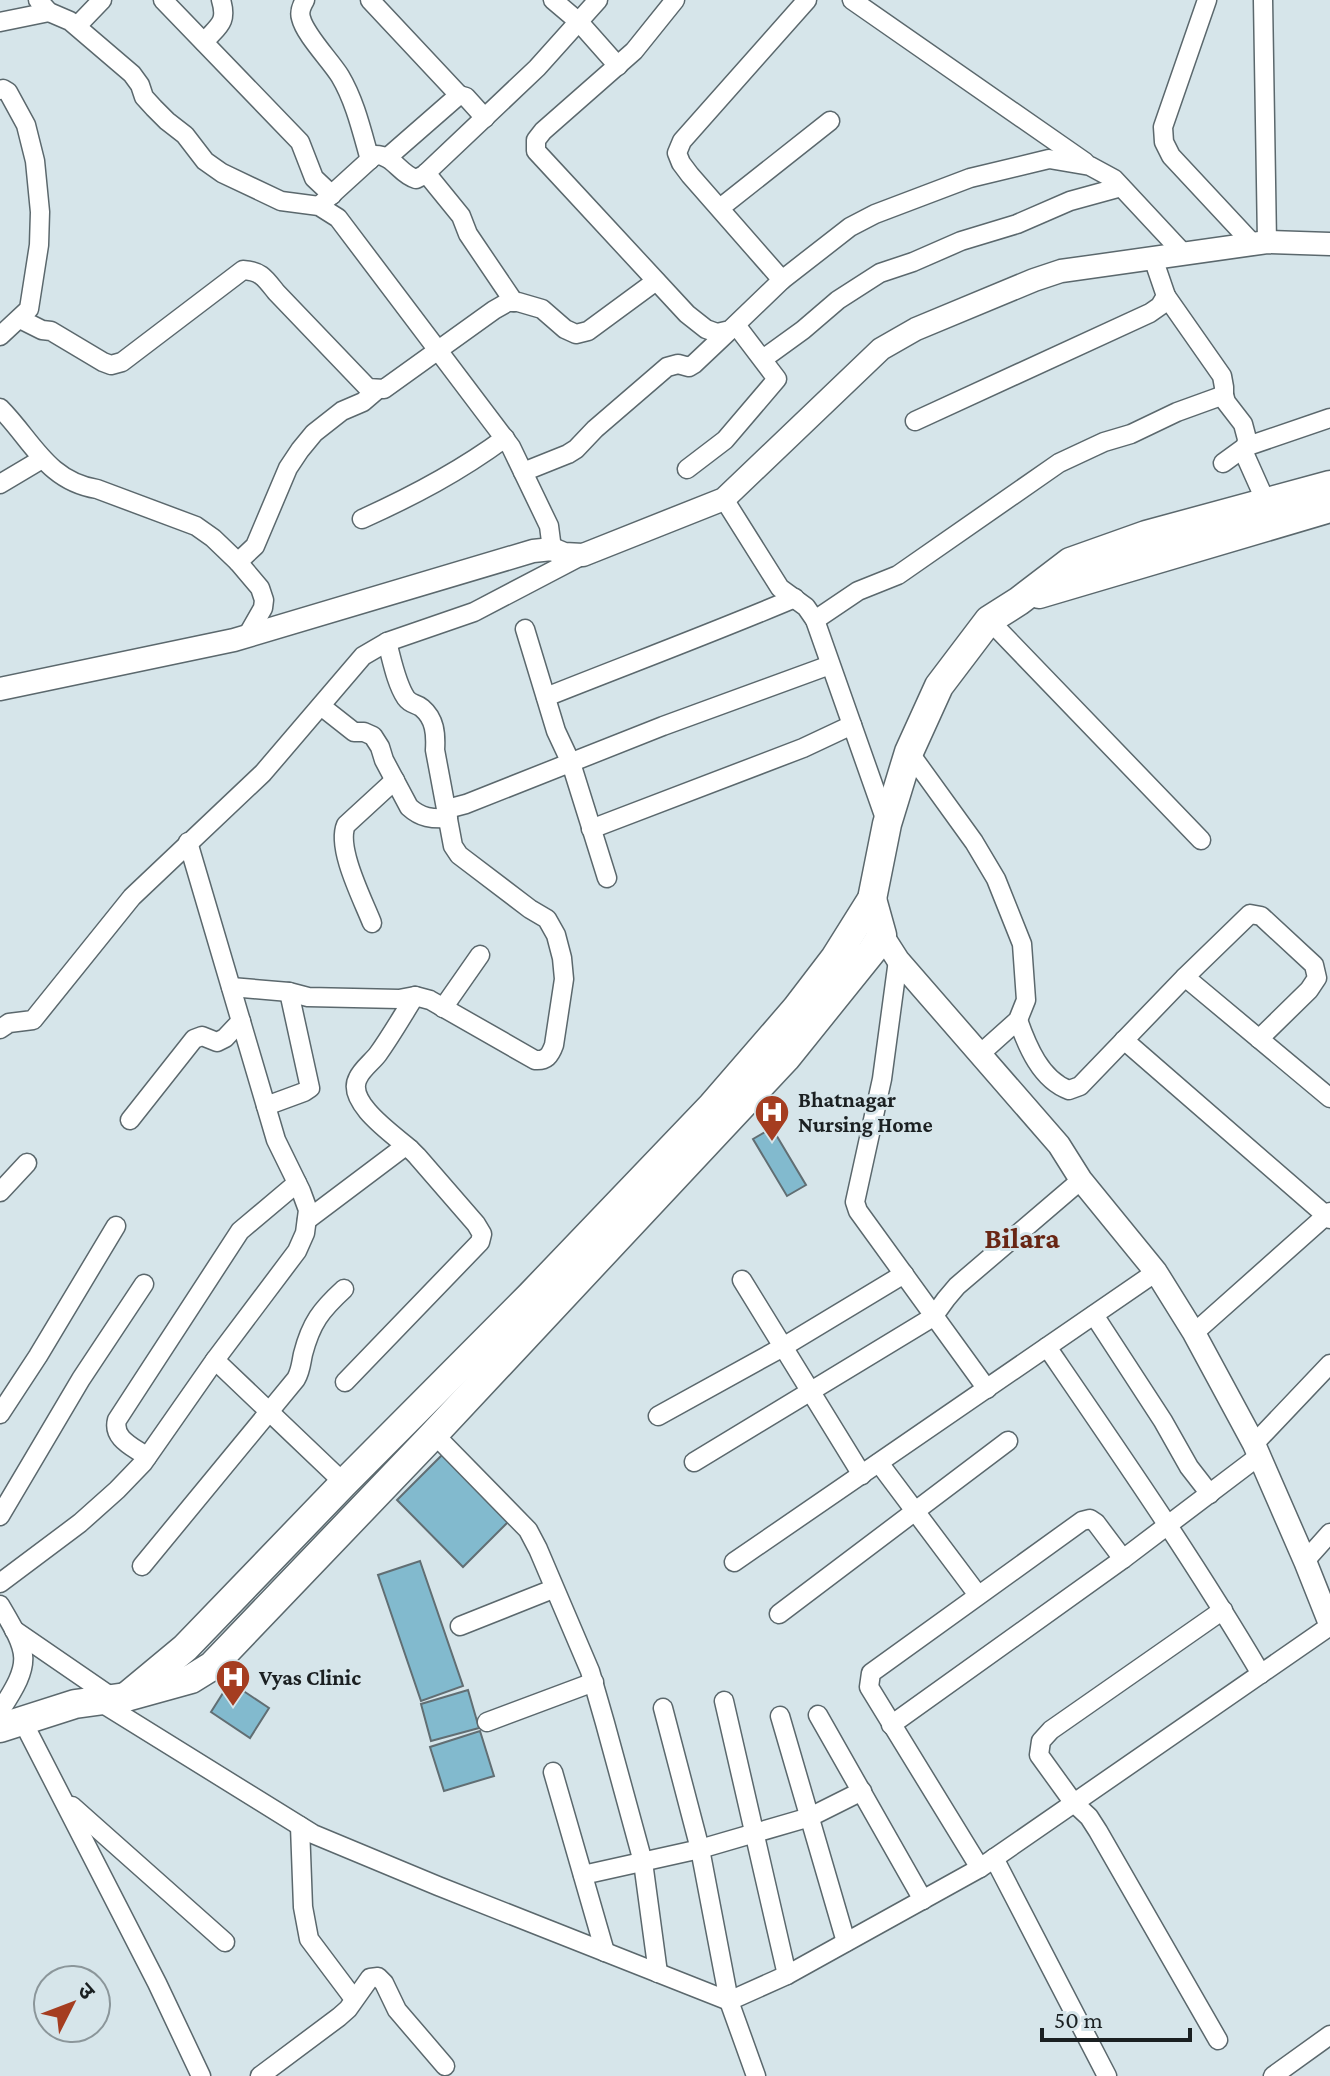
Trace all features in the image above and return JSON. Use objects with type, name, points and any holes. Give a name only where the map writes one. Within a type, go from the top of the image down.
[{"type":"main road","points":[[112,1698],[185,1648],[712,1106],[796,1009],[835,958],[872,899],[887,824],[909,752],[939,686],[989,620],[1070,562],[1146,535],[1330,485]]},
{"type":"main road","points":[[1019,601],[1330,508]]},
{"type":"main road","points":[[7,1719],[191,1679],[212,1666],[786,1058],[882,935],[872,899]]},
{"type":"street","points":[[77,26],[102,0]]},
{"type":"street","points":[[163,0],[300,142],[325,200],[511,447],[549,526],[552,549]]},
{"type":"street","points":[[204,42],[224,20],[221,0]]},
{"type":"street","points":[[305,0],[300,16],[345,85],[360,125],[379,158],[416,179],[537,68],[598,0]]},
{"type":"street","points":[[370,0],[459,95],[466,97],[485,118]]},
{"type":"street","points":[[553,0],[579,22],[618,66]]},
{"type":"street","points":[[675,0],[634,51],[543,131],[536,140],[536,151],[687,314],[706,329],[717,333],[733,328]]},
{"type":"street","points":[[782,280],[681,163],[677,153],[682,141],[807,0]]},
{"type":"street","points":[[852,0],[1090,166],[1114,179],[1183,253]]},
{"type":"street","points":[[1207,0],[1163,127],[1164,142],[1171,156],[1260,244]]},
{"type":"street","points":[[1260,244],[1263,0]]},
{"type":"street","points":[[0,22],[46,5],[77,26],[132,74],[144,97],[185,135],[205,161],[222,173],[281,201],[325,200],[459,95]]},
{"type":"street","points":[[0,90],[8,92],[26,125],[35,161],[40,212],[39,245],[29,309],[0,336]]},
{"type":"street","points":[[720,208],[830,121]]},
{"type":"street","points":[[523,472],[576,449],[667,367],[678,364],[689,367],[694,364],[782,280],[862,220],[970,178],[1049,159],[1090,166]]},
{"type":"street","points":[[426,173],[461,216],[468,234],[514,302]]},
{"type":"street","points":[[763,359],[838,300],[880,273],[961,241],[1017,224],[1070,201],[1121,187]]},
{"type":"street","points":[[0,1029],[9,1023],[33,1020],[132,897],[263,773],[363,656],[387,642],[474,612],[583,555],[724,499],[881,349],[899,338],[1061,271],[1260,244],[1330,244]]},
{"type":"street","points":[[1153,258],[1166,296],[1222,376],[1226,402],[1243,424],[1247,439],[1245,455],[1266,502]]},
{"type":"street","points":[[20,319],[51,331],[111,365],[122,362],[243,270],[254,271],[263,276],[368,388],[377,390],[384,389],[508,302],[542,309],[565,329],[576,334],[588,331],[656,281]]},
{"type":"street","points":[[915,421],[1150,313],[1160,306],[1166,296]]},
{"type":"street","points":[[687,469],[725,440],[777,379],[763,359],[733,328]]},
{"type":"street","points":[[238,562],[255,546],[283,479],[300,450],[314,433],[342,411],[363,402],[377,390]]},
{"type":"street","points":[[815,620],[858,591],[898,575],[1059,463],[1224,395]]},
{"type":"street","points":[[0,408],[18,426],[35,453],[56,472],[88,487],[196,526],[213,538],[260,588],[263,608],[247,636]]},
{"type":"street","points":[[1223,463],[1245,447],[1330,418]]},
{"type":"street","points":[[362,519],[417,494],[470,464],[505,438]]},
{"type":"street","points":[[0,484],[42,459]]},
{"type":"street","points":[[724,499],[780,588],[806,607],[815,620],[887,824]]},
{"type":"street","points":[[3,685],[247,636],[533,551],[552,549],[564,554],[583,555]]},
{"type":"street","points":[[546,697],[795,598]]},
{"type":"street","points":[[989,620],[1201,840]]},
{"type":"street","points":[[525,629],[556,731],[571,763],[607,878]]},
{"type":"street","points":[[231,987],[289,992],[308,997],[399,999],[415,996],[430,1000],[535,1060],[551,1055],[564,979],[556,935],[547,919],[459,855],[453,846],[432,720],[420,706],[410,703],[403,695],[387,642]]},
{"type":"street","points":[[321,706],[354,732],[373,736],[409,807],[427,818],[448,813],[663,726],[830,665]]},
{"type":"street","points":[[591,829],[803,748],[852,725]]},
{"type":"street","points":[[909,752],[974,842],[996,879],[1022,944],[1026,1000],[1018,1020],[980,1054]]},
{"type":"street","points":[[372,923],[352,873],[342,833],[346,825],[395,780]]},
{"type":"street","points":[[0,1583],[80,1523],[117,1490],[147,1457],[297,1251],[305,1233],[308,1210],[276,1140],[188,842]]},
{"type":"street","points":[[1018,1020],[1026,1045],[1057,1086],[1069,1090],[1080,1086],[1250,914],[1261,916],[1314,965],[1317,978],[1309,990],[1259,1039]]},
{"type":"street","points":[[14,1630],[313,1834],[729,2001],[787,1975],[987,1863],[1330,1625],[1256,1450],[1194,1333],[1156,1272],[1081,1180],[1059,1145],[898,960],[882,935]]},
{"type":"street","points":[[443,1008],[480,955]]},
{"type":"street","points":[[898,960],[882,1079],[855,1202],[858,1211],[987,1389]]},
{"type":"street","points":[[1185,977],[1330,1098]]},
{"type":"street","points":[[266,1106],[310,1088],[289,992]]},
{"type":"street","points":[[345,1382],[480,1242],[482,1234],[410,1149],[369,1114],[356,1085],[357,1079],[377,1056],[415,996]]},
{"type":"street","points":[[130,1120],[194,1039],[202,1036],[217,1042],[241,1021]]},
{"type":"street","points":[[1124,1040],[1329,1216],[1194,1333]]},
{"type":"street","points":[[307,1220],[398,1150],[404,1147],[410,1149]]},
{"type":"street","points":[[0,1192],[27,1163]]},
{"type":"street","points":[[694,1462],[933,1317],[957,1286],[1081,1180]]},
{"type":"street","points":[[147,1457],[118,1436],[115,1429],[117,1420],[240,1231],[297,1183]]},
{"type":"street","points":[[0,1414],[116,1226]]},
{"type":"street","points":[[734,1562],[1156,1272]]},
{"type":"street","points":[[658,1416],[783,1347],[904,1274]]},
{"type":"street","points":[[742,1280],[862,1475]]},
{"type":"street","points":[[0,1516],[81,1379],[144,1284]]},
{"type":"street","points":[[142,1566],[296,1379],[311,1327],[323,1308],[344,1289]]},
{"type":"street","points":[[1094,1315],[1189,1467],[1210,1494]]},
{"type":"street","points":[[1047,1347],[1169,1525],[1261,1674]]},
{"type":"street","points":[[215,1360],[344,1483]]},
{"type":"street","points":[[891,1725],[1210,1494],[1256,1450],[1330,1364]]},
{"type":"street","points":[[434,1434],[528,1530],[590,1671],[643,1862],[658,1973]]},
{"type":"street","points":[[779,1614],[1008,1441]]},
{"type":"street","points":[[879,1463],[978,1595]]},
{"type":"street","points":[[1107,2076],[987,1863],[891,1725],[869,1687],[871,1673],[1082,1521],[1090,1519],[1096,1523],[1123,1559]]},
{"type":"street","points":[[1305,1561],[1330,1533]]},
{"type":"street","points":[[460,1626],[553,1589]]},
{"type":"street","points":[[0,1605],[25,1653],[7,1719],[64,1799],[201,2076]]},
{"type":"street","points":[[1218,2040],[1098,1831],[1039,1755],[1041,1741],[1051,1730],[1223,1610]]},
{"type":"street","points":[[487,1722],[594,1682]]},
{"type":"street","points":[[724,1701],[787,1975]]},
{"type":"street","points":[[663,1708],[700,1849],[729,2001],[756,2076]]},
{"type":"street","points":[[818,1715],[923,1900]]},
{"type":"street","points":[[780,1716],[846,1942]]},
{"type":"street","points":[[553,1772],[605,1952]]},
{"type":"street","points":[[583,1875],[700,1849],[810,1817],[862,1791]]},
{"type":"street","points":[[64,1799],[225,1942]]},
{"type":"street","points":[[300,1826],[303,1907],[309,1939],[354,1999]]},
{"type":"street","points":[[260,2076],[339,2017],[370,1978],[378,1977],[397,2010],[445,2066]]},
{"type":"street","points":[[1273,2076],[1330,2035]]},
{"type":"building","points":[[772,1128],[806,1185],[787,1196],[753,1139]]},
{"type":"building","points":[[443,1454],[509,1521],[463,1567],[397,1500]]},
{"type":"building","points":[[420,1561],[463,1686],[421,1701],[378,1575]]},
{"type":"building","points":[[230,1682],[269,1708],[250,1738],[211,1712]]},
{"type":"building","points":[[468,1690],[479,1728],[431,1741],[421,1704]]},
{"type":"building","points":[[480,1731],[494,1776],[444,1791],[430,1747]]},
{"type":"place","name":"Bhatnagar Nursing Home","points":[[772,1143]]},
{"type":"place","name":"Vyas Clinic","points":[[233,1708]]},
{"type":"district","name":"Bilara","points":[[1022,1237]]}]
